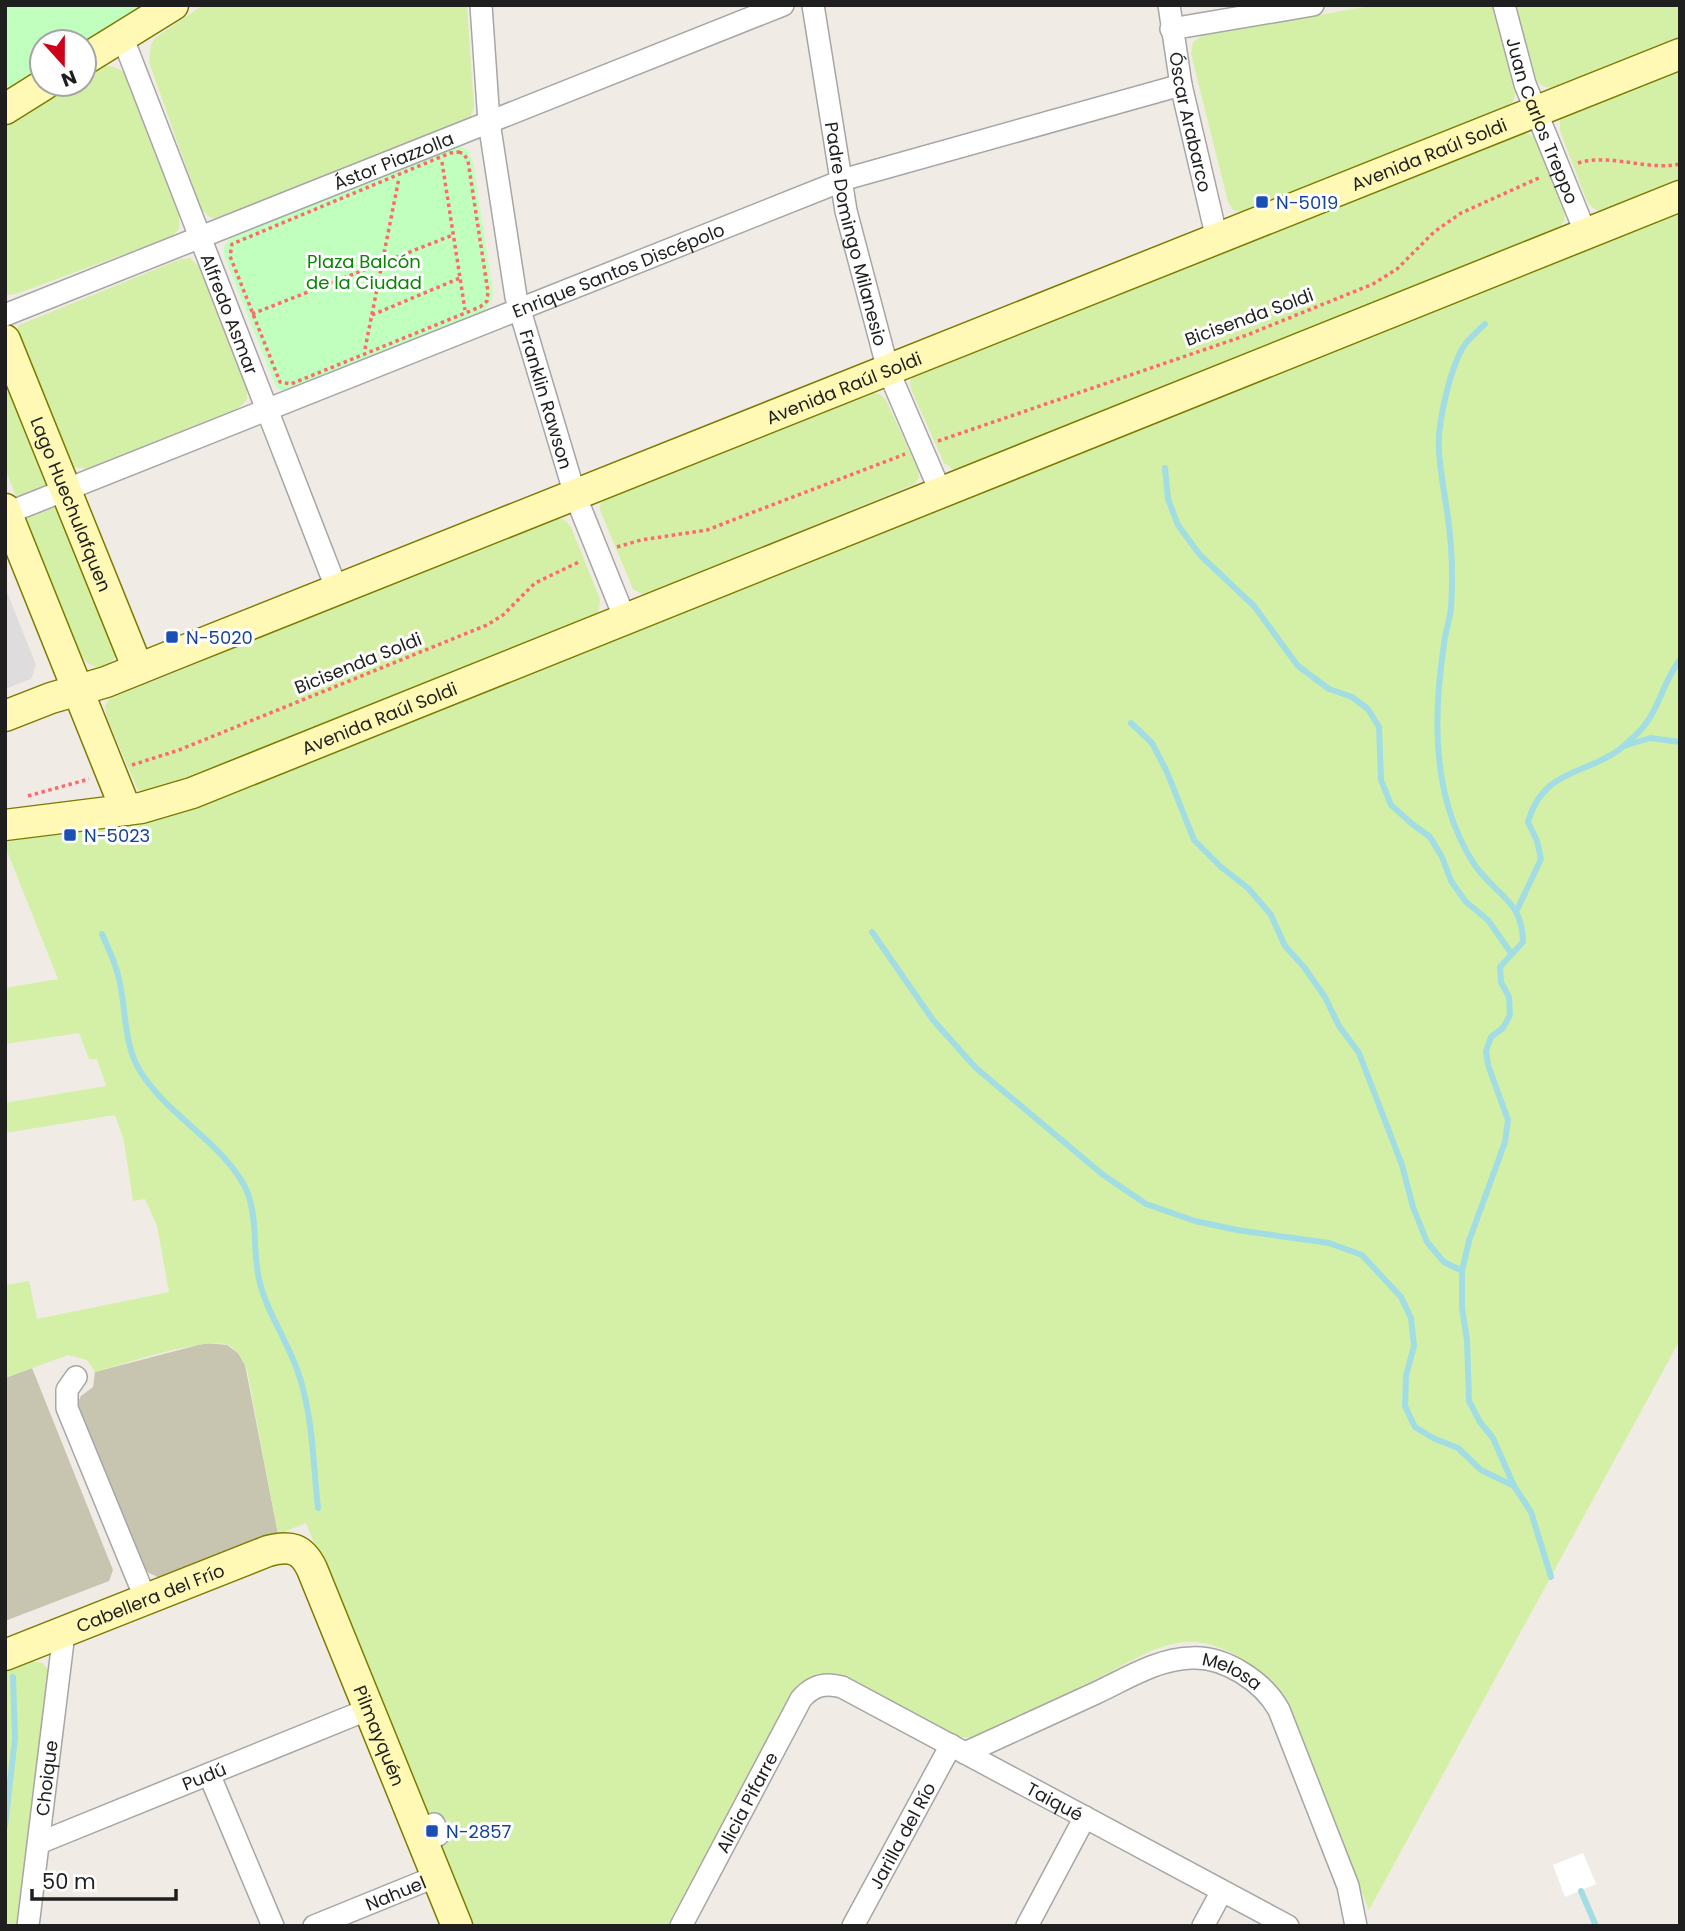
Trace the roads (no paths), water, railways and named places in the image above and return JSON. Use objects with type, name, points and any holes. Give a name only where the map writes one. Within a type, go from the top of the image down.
[{"type":"main road","points":[[98,51],[173,5]]},
{"type":"main road","name":"Avenida Raúl Soldi","points":[[5,716],[138,669],[1680,54]]},
{"type":"main road","points":[[5,109],[28,95]]},
{"type":"main road","name":"Avenida Raúl Soldi","points":[[12,812],[126,810],[154,805],[192,793],[1680,196]]},
{"type":"main road","name":"Lago Huechulafquen","points":[[5,340],[138,669]]},
{"type":"main road","points":[[6,512],[126,810]]},
{"type":"main road","name":"Cabellera del Frío","points":[[5,1656],[268,1551],[278,1548],[296,1549]]},
{"type":"main road","name":"Pilmayquén","points":[[296,1549],[302,1553],[312,1569],[453,1923]]},
{"type":"street","name":"Franklin Rawson","points":[[481,5],[489,122],[520,309],[575,495],[625,619]]},
{"type":"street","name":"Ástor Piazzolla","points":[[5,315],[783,5]]},
{"type":"street","name":"Padre Domingo Milanesio","points":[[813,5],[846,211],[888,370],[941,493]]},
{"type":"street","name":"Óscar Arabarco","points":[[1169,5],[1181,85],[1217,239]]},
{"type":"street","points":[[1171,29],[1313,5]]},
{"type":"street","name":"Juan Carlos Treppo","points":[[1504,5],[1525,84],[1586,234]]},
{"type":"street","name":"Alfredo Asmar","points":[[122,36],[337,590]]},
{"type":"street","name":"Enrique Santos Discépolo","points":[[6,512],[840,181],[878,168],[1181,85]]},
{"type":"street","points":[[76,1377],[67,1390],[67,1408],[146,1600]]},
{"type":"street","name":"Choique","points":[[28,1926],[64,1633]]},
{"type":"street","name":"Melosa","points":[[958,1749],[1155,1665],[1193,1657],[1228,1665],[1262,1688],[1279,1710],[1348,1886],[1356,1926]]},
{"type":"street","name":"Taiqué","points":[[819,1685],[842,1687],[1288,1926]]},
{"type":"street","name":"Alicia Pifarre","points":[[681,1926],[801,1699],[819,1685]]},
{"type":"street","name":"Pudú","points":[[39,1843],[369,1709]]},
{"type":"street","name":"Jarilla del Río","points":[[853,1926],[958,1749]]},
{"type":"street","points":[[209,1774],[273,1926]]},
{"type":"street","points":[[1027,1926],[1085,1817]]},
{"type":"street","name":"Nahuel","points":[[314,1926],[436,1876]]},
{"type":"street","points":[[1203,1926],[1222,1891]]},
{"type":"waterway","points":[[1485,324],[1460,352],[1450,379],[1440,425],[1440,458],[1449,529],[1452,585],[1439,685],[1438,746],[1443,786],[1459,836],[1474,864],[1513,907],[1522,928],[1523,942],[1500,967],[1501,982],[1509,997],[1510,1015],[1503,1028],[1491,1037],[1486,1051],[1488,1065],[1508,1120],[1505,1142],[1469,1241],[1462,1271],[1462,1308],[1467,1340],[1469,1401],[1480,1422],[1493,1438],[1514,1486],[1531,1512],[1551,1577]]},
{"type":"waterway","points":[[1165,468],[1168,499],[1178,525],[1200,555],[1254,606],[1298,666],[1329,689],[1352,697],[1368,709],[1379,727],[1381,780],[1391,805],[1430,837],[1442,857],[1451,881],[1466,902],[1488,920],[1511,953]]},
{"type":"waterway","points":[[1516,912],[1541,859],[1537,841],[1528,822],[1535,804],[1556,781],[1611,755],[1637,734],[1654,710],[1680,660]]},
{"type":"waterway","points":[[1131,723],[1152,743],[1167,772],[1194,840],[1221,867],[1248,888],[1271,915],[1285,946],[1325,997],[1339,1026],[1359,1053],[1402,1165],[1413,1207],[1427,1242],[1444,1262],[1462,1271]]},
{"type":"waterway","points":[[1627,745],[1650,738],[1680,742]]},
{"type":"waterway","points":[[872,932],[933,1020],[976,1068],[1102,1174],[1146,1204],[1195,1221],[1329,1243],[1362,1255],[1401,1297],[1411,1318],[1414,1346],[1406,1376],[1405,1406],[1415,1427],[1458,1448],[1481,1470],[1514,1486]]},
{"type":"waterway","points":[[102,934],[118,974],[129,1041],[140,1071],[164,1101],[221,1154],[249,1196],[262,1291],[293,1360],[307,1405],[318,1508]]},
{"type":"waterway","points":[[5,1826],[15,1738],[13,1677]]},
{"type":"waterway","points":[[1581,1891],[1596,1926]]},
{"type":"place","name":"N-5019","points":[[1262,202]]},
{"type":"place","name":"N-5020","points":[[172,637]]},
{"type":"place","name":"N-5023","points":[[70,835]]},
{"type":"place","name":"N-2857","points":[[432,1831]]},
{"type":"park label","name":"Plaza Balcón de la Ciudad","points":[[364,271]]}]
